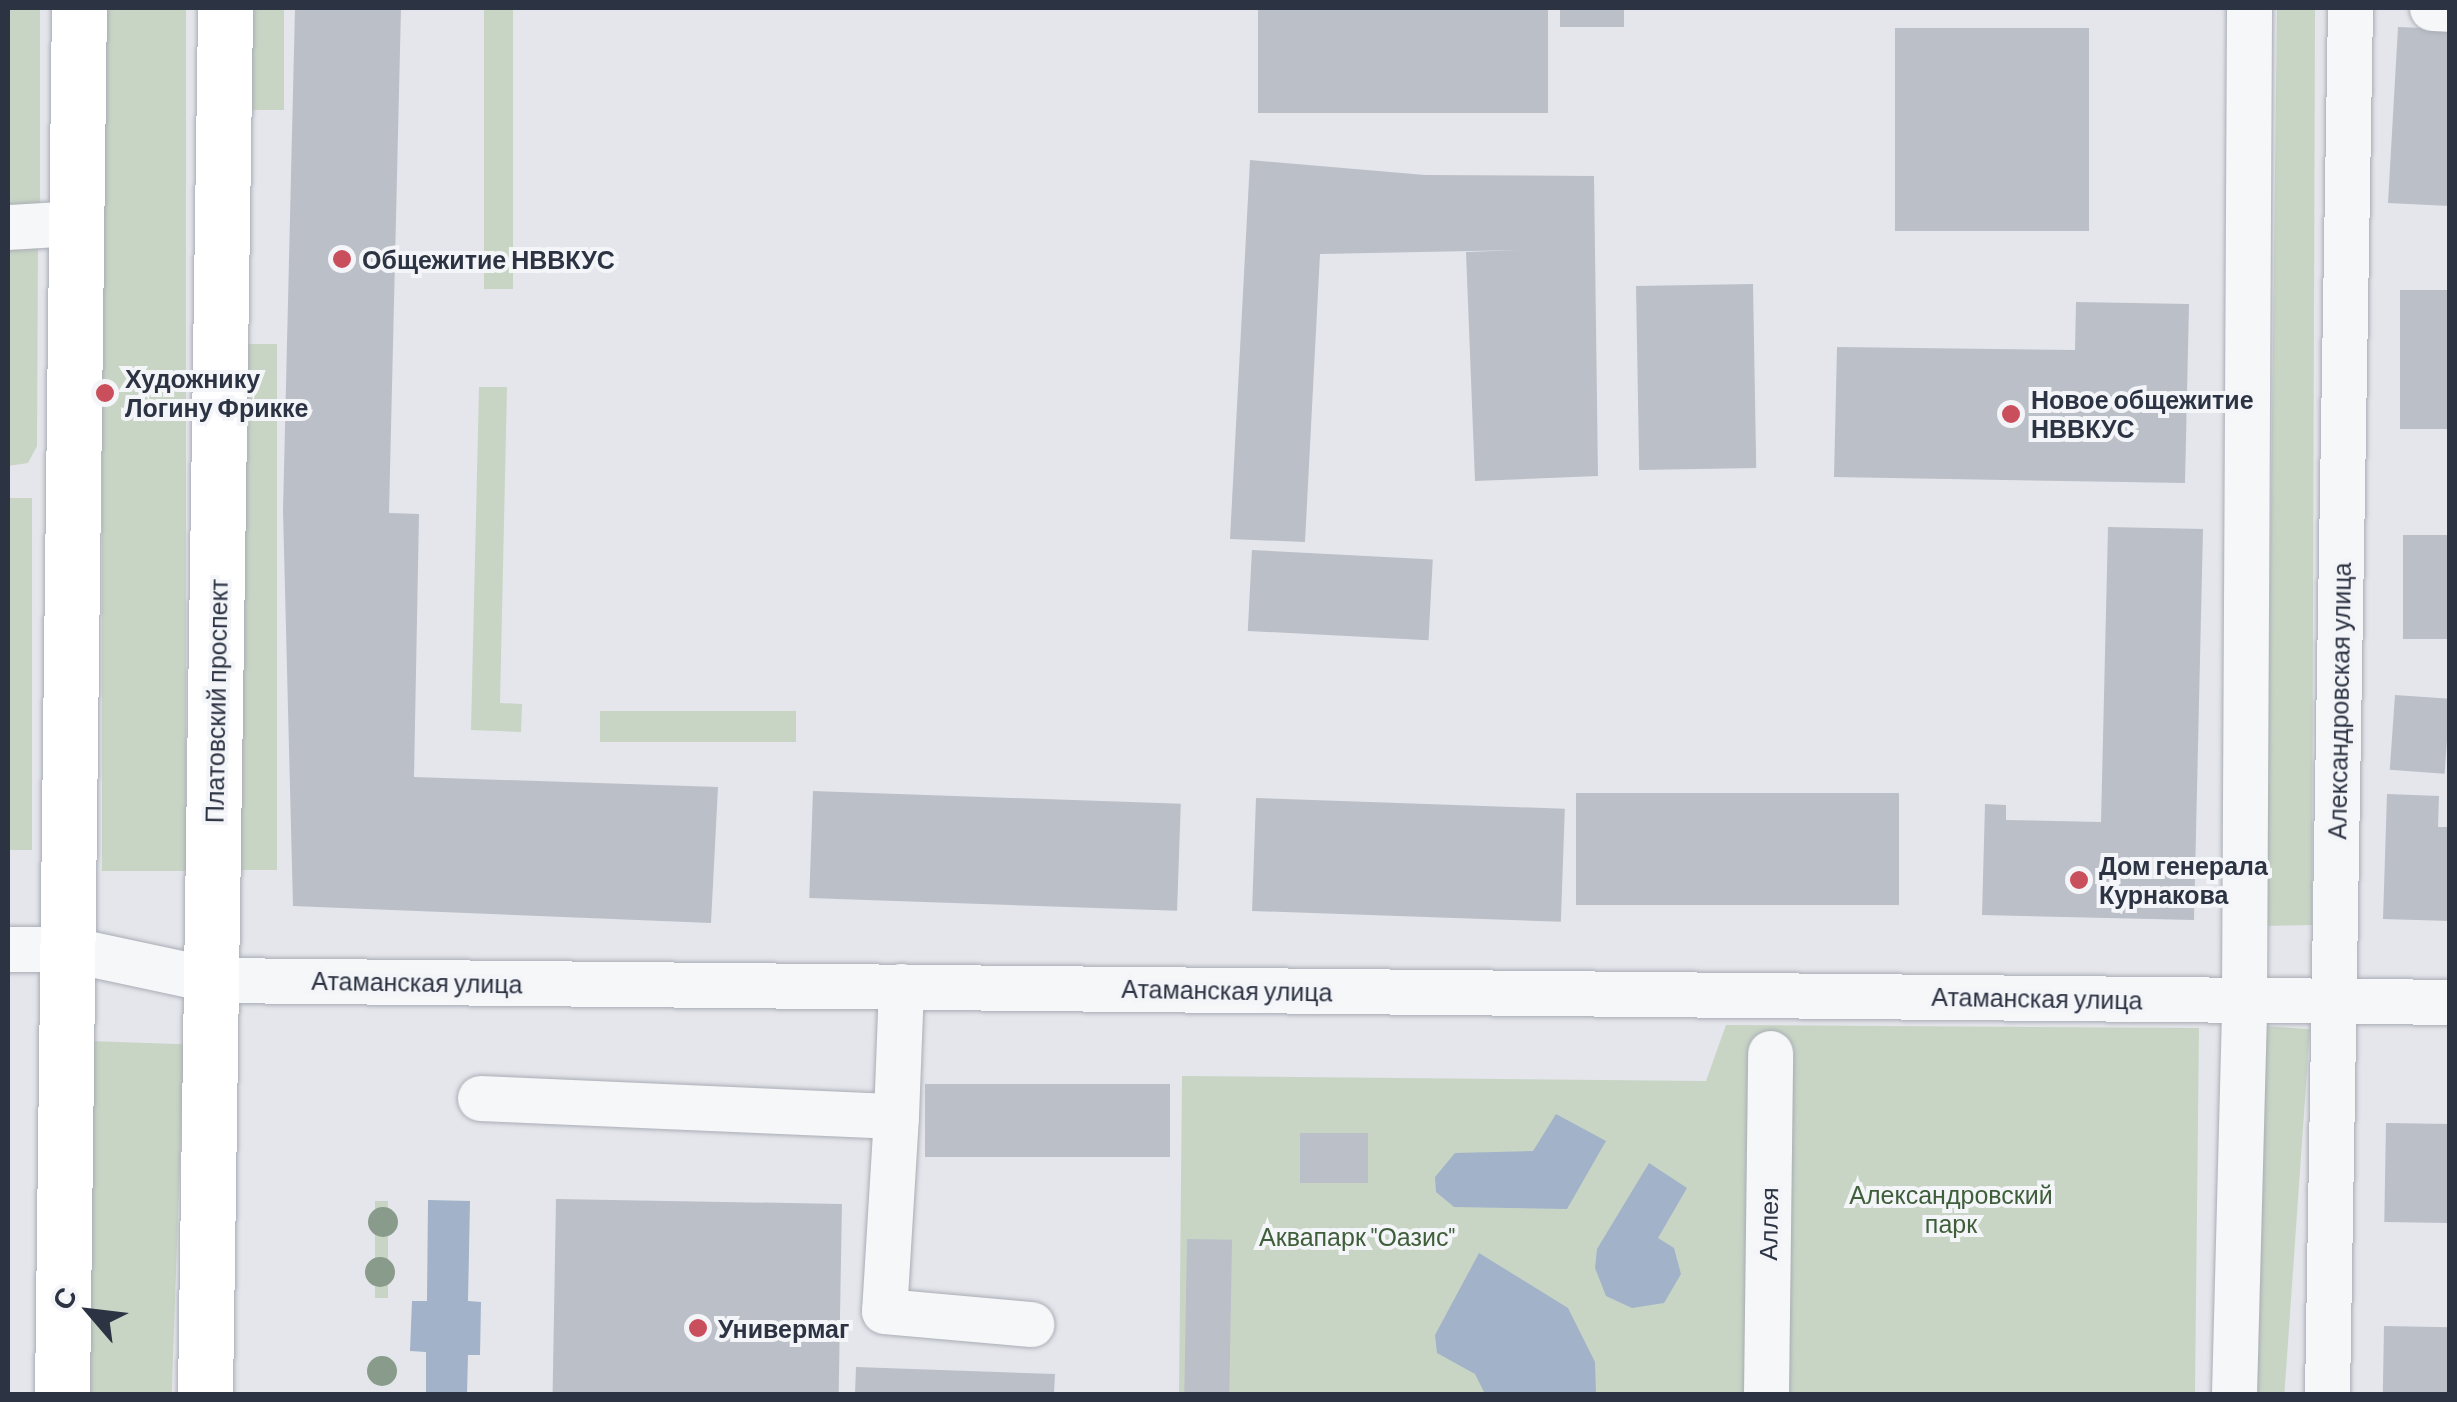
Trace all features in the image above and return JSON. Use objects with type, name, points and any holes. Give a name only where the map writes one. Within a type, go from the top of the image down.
[{"type":"main road","points":[[62,1394],[78,8]]},
{"type":"main road","name":"Платовский проспект","points":[[205,1394],[225,8]]},
{"type":"street","points":[[2234,1394],[2244,1000],[2249,8]]},
{"type":"street","name":"Александровская улица","points":[[2327,1394],[2350,8]]},
{"type":"street","points":[[2432,8],[2450,9]]},
{"type":"street","points":[[8,228],[76,223]]},
{"type":"street","name":"Атаманская улица","points":[[8,949],[68,949],[212,980],[2450,1002]]},
{"type":"street","points":[[902,986],[884,1311],[1031,1324]]},
{"type":"street","name":"Аллея","points":[[1766,1394],[1770,1053]]},
{"type":"street","points":[[480,1098],[896,1116]]},
{"type":"green space","points":[[8,8],[40,8],[40,212],[8,212]]},
{"type":"green space","points":[[102,8],[186,8],[186,871],[102,871]]},
{"type":"green space","points":[[229,8],[284,8],[284,110],[229,110]]},
{"type":"green space","points":[[484,8],[513,8],[513,289],[484,289]]},
{"type":"green space","points":[[2277,8],[2315,8],[2312,925],[2266,926]]},
{"type":"green space","points":[[8,238],[38,240],[37,446],[28,463],[8,466]]},
{"type":"green space","points":[[233,344],[277,344],[277,870],[233,870]]},
{"type":"green space","points":[[479,387],[507,387],[500,703],[522,704],[521,732],[471,730]]},
{"type":"green space","points":[[8,498],[32,498],[32,850],[8,850]]},
{"type":"green space","points":[[600,711],[796,711],[796,742],[600,742]]},
{"type":"green space","points":[[1726,1025],[2199,1028],[2195,1394],[1179,1394],[1182,1076],[1706,1081]]},
{"type":"green space","points":[[2265,1026],[2310,1029],[2284,1394],[2239,1393]]},
{"type":"green space","points":[[89,1041],[184,1044],[172,1394],[77,1394]]},
{"type":"green space","points":[[375,1201],[388,1201],[388,1298],[375,1298]]},
{"type":"water","points":[[1556,1114],[1606,1141],[1567,1209],[1454,1207],[1436,1192],[1435,1177],[1455,1153],[1533,1151]]},
{"type":"water","points":[[1649,1163],[1687,1188],[1658,1238],[1674,1248],[1681,1274],[1664,1303],[1632,1308],[1606,1296],[1595,1268],[1597,1249]]},
{"type":"water","points":[[428,1200],[470,1201],[468,1301],[481,1302],[480,1355],[468,1355],[467,1394],[426,1394],[426,1352],[410,1351],[412,1301],[427,1301]]},
{"type":"water","points":[[1479,1253],[1568,1308],[1595,1362],[1596,1394],[1485,1394],[1475,1374],[1437,1353],[1435,1335]]},
{"type":"building","points":[[295,8],[401,8],[389,513],[419,514],[414,777],[718,787],[711,923],[293,906],[283,511]]},
{"type":"building","points":[[1258,8],[1548,8],[1548,113],[1258,113]]},
{"type":"building","points":[[1560,8],[1624,8],[1624,27],[1560,27]]},
{"type":"building","points":[[2398,27],[2450,29],[2450,206],[2388,203]]},
{"type":"building","points":[[1895,28],[2089,28],[2089,231],[1895,231]]},
{"type":"building","points":[[1250,160],[1425,175],[1594,176],[1598,476],[1475,481],[1466,252],[1521,250],[1320,254],[1305,542],[1230,539]]},
{"type":"building","points":[[1753,284],[1756,468],[1639,470],[1636,286]]},
{"type":"building","points":[[2400,290],[2450,290],[2450,429],[2400,429]]},
{"type":"building","name":"Новое общежитие НВВКУС","points":[[2076,302],[2189,304],[2185,483],[1834,477],[1837,347],[2075,350]]},
{"type":"building","points":[[2108,527],[2203,529],[2194,920],[1982,915],[1985,804],[2006,805],[2006,820],[2101,822]]},
{"type":"building","points":[[2403,535],[2450,535],[2450,639],[2403,639]]},
{"type":"building","points":[[1252,550],[1433,559],[1429,640],[1248,631]]},
{"type":"building","points":[[2395,695],[2450,699],[2445,774],[2390,770]]},
{"type":"building","points":[[813,791],[1181,804],[1177,911],[809,898]]},
{"type":"building","points":[[1576,793],[1899,793],[1899,905],[1576,905]]},
{"type":"building","points":[[2387,794],[2439,796],[2438,827],[2450,827],[2450,921],[2383,919]]},
{"type":"building","points":[[1256,798],[1565,809],[1561,922],[1252,911]]},
{"type":"building","points":[[925,1084],[1170,1084],[1170,1157],[925,1157]]},
{"type":"building","points":[[2386,1123],[2450,1124],[2448,1223],[2384,1222]]},
{"type":"building","points":[[1300,1133],[1368,1133],[1368,1183],[1300,1183]]},
{"type":"building","name":"Универмаг","points":[[556,1199],[842,1204],[839,1394],[553,1394]]},
{"type":"building","points":[[1187,1239],[1232,1240],[1229,1394],[1184,1394]]},
{"type":"building","points":[[2384,1326],[2450,1327],[2449,1394],[2383,1394]]},
{"type":"building","points":[[856,1367],[1055,1374],[1054,1394],[855,1394]]},
{"type":"place","name":"Общежитие НВВКУС","points":[[342,259]]},
{"type":"place","name":"Художнику Логину Фрикке","points":[[105,393]]},
{"type":"place","name":"Новое общежитие НВВКУС","points":[[2011,414]]},
{"type":"place","name":"Дом генерала Курнакова","points":[[2079,880]]},
{"type":"place","name":"Универмаг","points":[[698,1328]]},
{"type":"park label","name":"Александровский парк","points":[[1951,1210]]},
{"type":"park label","name":"Аквапарк \"Оазис\"","points":[[1357,1236]]}]
